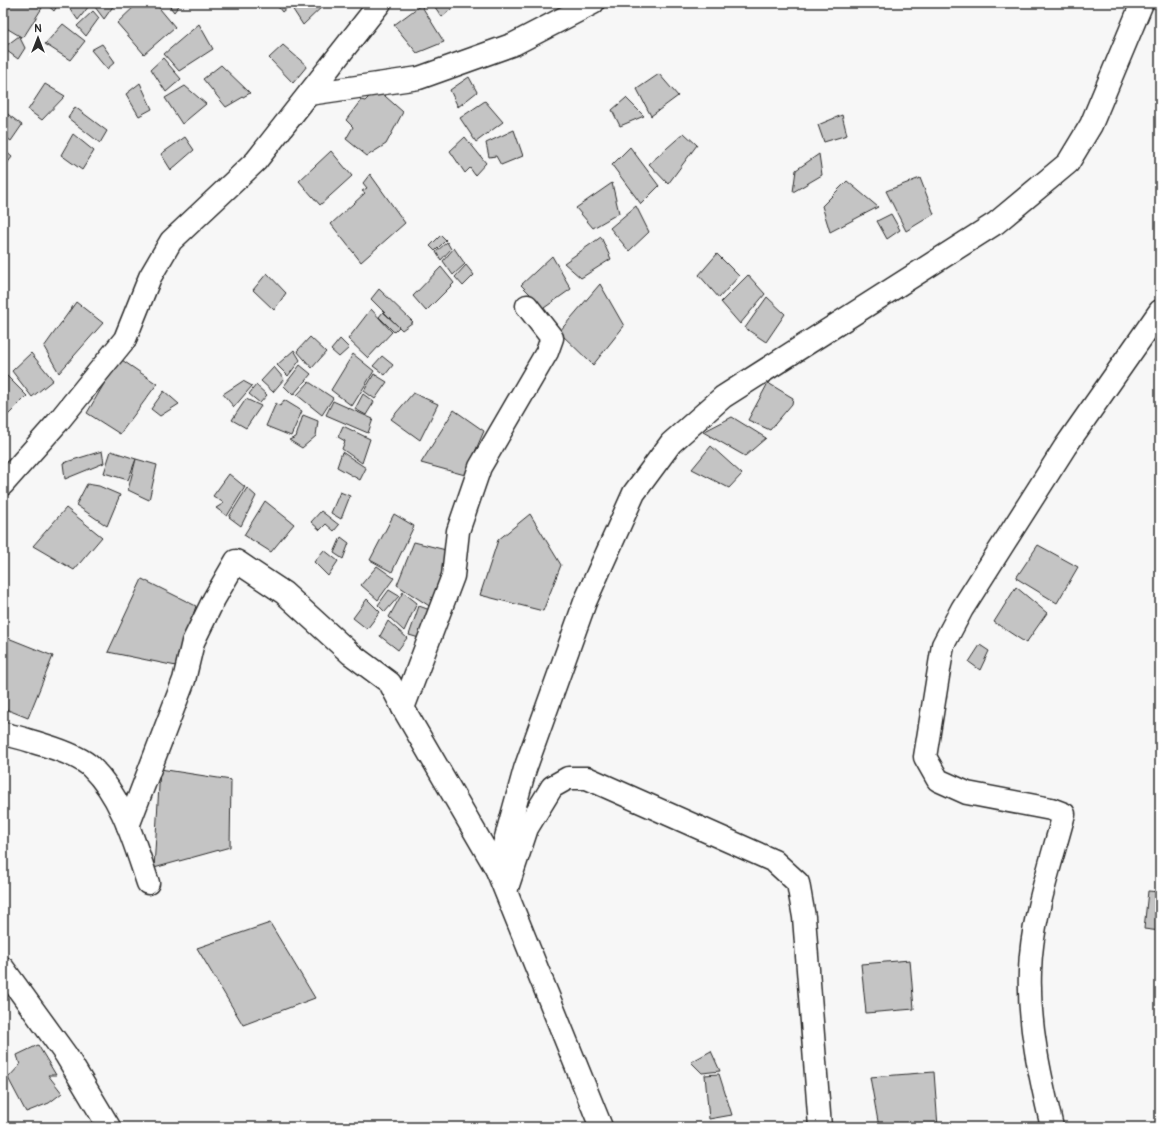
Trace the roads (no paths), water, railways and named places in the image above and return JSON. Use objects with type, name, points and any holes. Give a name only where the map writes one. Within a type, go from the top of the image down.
[{"type":"street","points":[[3,484],[57,423],[125,339],[150,277],[172,241],[256,162],[380,3]]},
{"type":"street","points":[[309,94],[419,78],[514,44],[592,3]]},
{"type":"street","points":[[497,870],[525,769],[585,602],[634,493],[671,444],[723,397],[996,223],[1068,163],[1091,125],[1142,3]]},
{"type":"street","points":[[403,708],[453,576],[458,531],[480,467],[547,352],[552,338],[527,306]]},
{"type":"street","points":[[1052,1127],[1035,1044],[1031,1005],[1030,970],[1035,930],[1064,814],[1051,809],[967,793],[938,780],[925,757],[943,645],[962,609],[1065,447],[1160,311]]},
{"type":"street","points":[[128,826],[184,680],[193,642],[214,599],[236,561],[284,593],[351,654],[390,683],[497,870],[600,1127]]},
{"type":"street","points":[[3,734],[14,735],[58,750],[90,766],[113,795],[128,826],[148,883]]},
{"type":"street","points":[[506,891],[527,828],[552,787],[568,778],[587,778],[774,861],[798,883],[804,917],[820,1127]]},
{"type":"street","points":[[3,968],[66,1055],[109,1127]]}]
